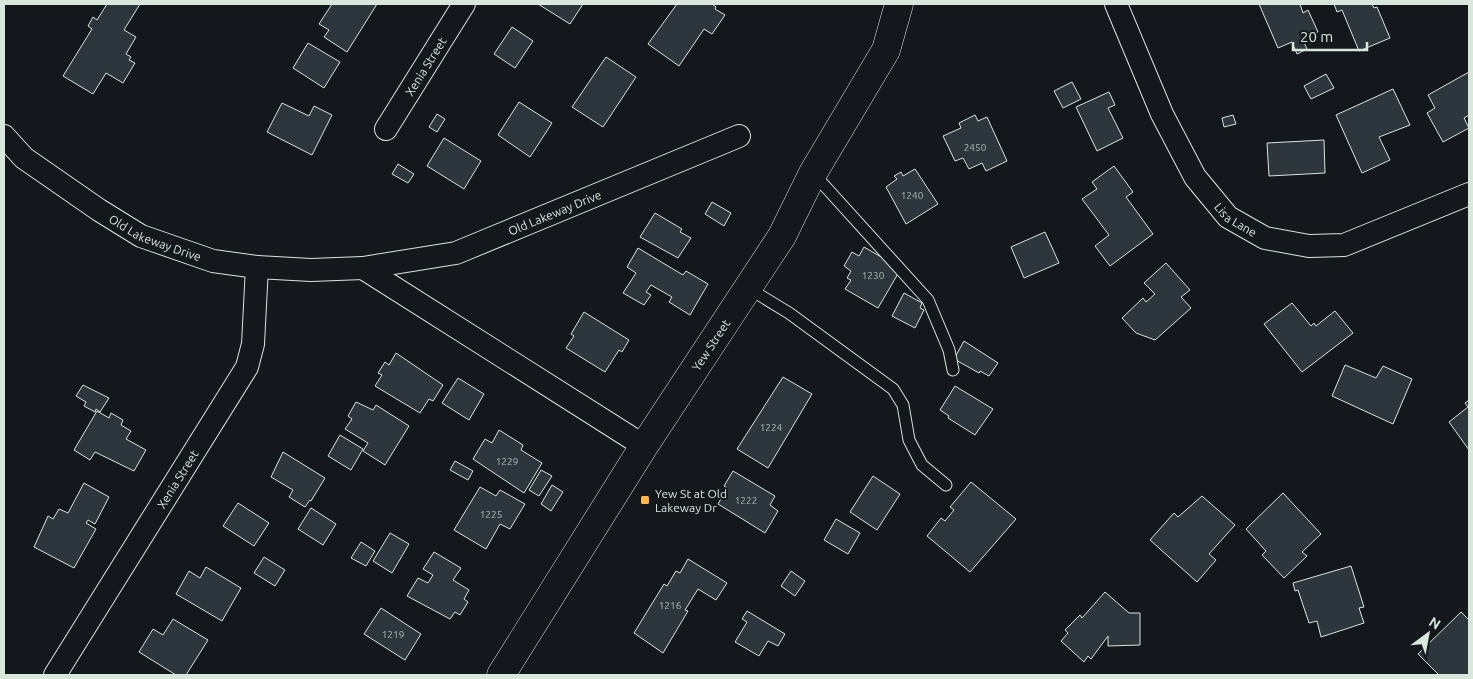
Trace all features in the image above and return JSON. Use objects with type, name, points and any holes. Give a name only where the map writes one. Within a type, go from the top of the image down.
[{"type":"street","name":"Xenia Street","points":[[386,129],[464,4]]},
{"type":"street","name":"Yew Street","points":[[501,675],[644,446],[782,236],[813,174],[886,50],[898,4]]},
{"type":"street","name":"Lisa Lane","points":[[1116,4],[1162,114],[1194,176],[1228,217],[1265,238],[1309,246],[1344,245],[1469,194]]},
{"type":"street","name":"Old Lakeway Drive","points":[[4,136],[24,158],[99,210],[141,236],[214,261],[257,267],[311,270],[363,268],[456,253],[740,136]]},
{"type":"street","name":"Xenia Street","points":[[54,675],[247,367],[252,344],[257,267]]},
{"type":"street","points":[[363,268],[644,446]]},
{"type":"lane","points":[[813,174],[928,300],[949,350],[953,370]]},
{"type":"lane","points":[[748,288],[789,313],[893,389],[903,405],[909,440],[922,465],[946,486]]},
{"type":"building","points":[[107,4],[140,4],[124,30],[136,37],[126,54],[131,57],[129,60],[135,63],[123,83],[106,73],[93,94],[63,76],[92,29],[88,26],[93,17],[97,20]]},
{"type":"building","points":[[332,4],[377,4],[347,52],[324,37],[329,30],[319,24]]},
{"type":"building","points":[[538,4],[583,4],[570,24]]},
{"type":"building","points":[[677,4],[712,4],[716,7],[715,9],[725,15],[712,34],[704,29],[679,66],[648,44]]},
{"type":"building","points":[[1259,4],[1300,4],[1303,13],[1308,10],[1318,32],[1302,38],[1307,49],[1297,54],[1292,42],[1278,48]]},
{"type":"building","points":[[1334,4],[1372,4],[1374,8],[1377,7],[1390,38],[1359,51],[1342,10],[1337,12]]},
{"type":"building","points":[[512,27],[533,41],[515,68],[494,54]]},
{"type":"building","points":[[308,43],[340,62],[324,88],[293,68]]},
{"type":"building","points":[[606,57],[636,77],[603,127],[572,107]]},
{"type":"building","points":[[1469,72],[1469,115],[1464,118],[1469,128],[1443,142],[1427,113],[1435,108],[1428,95]]},
{"type":"building","points":[[1326,74],[1334,88],[1311,99],[1304,86]]},
{"type":"building","points":[[1072,82],[1081,99],[1063,108],[1054,91]]},
{"type":"building","points":[[1393,89],[1410,125],[1379,137],[1390,160],[1362,173],[1336,115]]},
{"type":"building","points":[[1109,92],[1115,105],[1108,108],[1123,138],[1097,151],[1076,107]]},
{"type":"building","points":[[519,102],[552,123],[530,157],[498,135]]},
{"type":"building","points":[[282,103],[309,116],[314,106],[332,115],[312,155],[267,132]]},
{"type":"building","points":[[437,114],[445,119],[437,132],[429,127]]},
{"type":"building","points":[[975,115],[978,121],[987,117],[1007,161],[986,171],[982,163],[969,169],[963,158],[955,161],[943,136],[961,128],[959,123]]},
{"type":"building","points":[[1233,115],[1236,124],[1224,127],[1222,118]]},
{"type":"building","points":[[444,138],[481,161],[464,189],[427,166]]},
{"type":"building","points":[[1324,140],[1325,173],[1269,176],[1267,143]]},
{"type":"building","points":[[398,164],[414,174],[408,183],[392,174]]},
{"type":"building","points":[[1114,166],[1133,192],[1126,197],[1153,234],[1110,266],[1095,246],[1109,235],[1082,199],[1097,189],[1092,182]]},
{"type":"building","points":[[915,169],[938,204],[906,224],[886,187],[897,179],[894,176],[901,172],[903,176]]},
{"type":"building","points":[[712,202],[731,213],[724,226],[705,214]]},
{"type":"building","points":[[655,213],[682,229],[680,232],[691,238],[678,258],[640,237]]},
{"type":"building","points":[[1045,232],[1059,263],[1024,278],[1011,247]]},
{"type":"building","points":[[864,247],[895,265],[899,272],[878,308],[845,289],[851,280],[847,278],[851,271],[844,266],[852,252],[859,256]]},
{"type":"building","points":[[638,248],[683,275],[686,271],[708,284],[690,315],[669,302],[672,297],[651,285],[646,292],[651,295],[644,305],[623,293],[636,273],[627,267]]},
{"type":"building","points":[[1166,263],[1190,290],[1181,297],[1191,308],[1155,340],[1136,333],[1122,318],[1143,298],[1146,302],[1155,294],[1144,283]]},
{"type":"building","points":[[904,293],[922,303],[920,308],[924,310],[915,328],[892,316]]},
{"type":"building","points":[[1292,303],[1311,326],[1314,323],[1316,326],[1335,311],[1353,333],[1302,372],[1264,324]]},
{"type":"building","points":[[584,312],[629,340],[622,352],[619,350],[605,372],[566,348],[574,336],[571,334]]},
{"type":"building","points":[[964,341],[998,363],[989,376],[980,371],[979,373],[954,359]]},
{"type":"building","points":[[396,353],[443,385],[433,401],[429,399],[420,413],[375,386],[382,375],[378,373],[385,362],[389,365]]},
{"type":"building","points":[[1345,365],[1376,378],[1383,366],[1412,379],[1393,424],[1332,396]]},
{"type":"building","points":[[783,377],[812,394],[768,468],[737,449]]},
{"type":"building","points":[[458,378],[484,394],[469,420],[442,403]]},
{"type":"building","points":[[83,385],[109,398],[100,412],[96,409],[95,412],[84,406],[86,402],[76,396]]},
{"type":"building","points":[[955,386],[993,409],[975,435],[948,418],[949,416],[940,410]]},
{"type":"building","points":[[1469,400],[1469,450],[1449,422],[1468,407],[1465,403]]},
{"type":"building","points":[[356,402],[373,410],[376,405],[409,426],[385,465],[363,451],[368,443],[345,429],[352,419],[348,416]]},
{"type":"building","points":[[97,411],[109,418],[111,413],[123,420],[121,425],[131,431],[126,439],[146,450],[134,471],[95,452],[90,460],[74,450]]},
{"type":"building","points":[[499,430],[523,445],[521,450],[542,463],[524,493],[473,459],[485,439],[492,443]]},
{"type":"building","points":[[340,435],[363,449],[351,470],[328,456]]},
{"type":"building","points":[[283,452],[325,478],[311,501],[305,507],[289,497],[293,490],[271,477]]},
{"type":"building","points":[[455,461],[473,471],[468,480],[450,470]]},
{"type":"building","points":[[541,470],[552,476],[539,496],[529,490]]},
{"type":"building","points":[[733,471],[775,496],[770,505],[778,511],[765,533],[718,504],[727,488],[724,486]]},
{"type":"building","points":[[873,476],[900,494],[877,530],[850,512]]},
{"type":"building","points":[[971,482],[1016,519],[970,572],[927,536],[941,518],[945,521],[954,510],[950,507]]},
{"type":"building","points":[[84,483],[109,497],[95,524],[88,520],[86,523],[96,529],[74,568],[34,547],[48,516],[53,519],[59,509],[68,513]]},
{"type":"building","points":[[552,485],[563,492],[551,511],[541,504]]},
{"type":"building","points":[[480,487],[496,496],[500,490],[525,504],[510,529],[500,524],[486,549],[454,530]]},
{"type":"building","points":[[1283,493],[1321,534],[1302,552],[1307,556],[1284,578],[1262,555],[1266,551],[1246,529]]},
{"type":"building","points":[[1202,496],[1235,525],[1209,554],[1216,560],[1197,582],[1150,540],[1174,513],[1178,517]]},
{"type":"building","points":[[238,503],[269,523],[254,546],[223,526]]},
{"type":"building","points":[[311,508],[336,524],[323,545],[298,529]]},
{"type":"building","points":[[836,519],[860,533],[848,554],[824,540]]},
{"type":"building","points":[[390,533],[409,544],[392,573],[373,561]]},
{"type":"building","points":[[361,542],[375,551],[366,566],[351,558]]},
{"type":"building","points":[[434,552],[461,568],[453,580],[469,590],[464,599],[468,602],[460,615],[455,612],[450,619],[407,596],[418,578],[428,583],[433,575],[423,569]]},
{"type":"building","points":[[264,557],[285,570],[275,586],[254,573]]},
{"type":"building","points":[[688,559],[727,583],[716,600],[698,589],[685,610],[688,611],[663,653],[634,633],[664,584],[667,586],[676,571],[680,573]]},
{"type":"building","points":[[1351,566],[1364,607],[1359,608],[1364,623],[1321,637],[1317,621],[1309,623],[1298,590],[1295,591],[1293,583]]},
{"type":"building","points":[[206,567],[241,588],[222,621],[176,594],[189,571],[200,578]]},
{"type":"building","points":[[791,571],[805,581],[795,596],[781,586]]},
{"type":"building","points":[[1105,592],[1129,613],[1140,613],[1140,645],[1108,646],[1108,636],[1091,659],[1088,656],[1084,662],[1061,641],[1068,633],[1065,630],[1080,615],[1082,618]]},
{"type":"building","points":[[381,608],[421,634],[405,660],[364,634]]},
{"type":"building","points":[[747,611],[785,634],[778,646],[768,641],[759,656],[735,642],[747,622],[742,619]]},
{"type":"building","points":[[1461,612],[1469,620],[1469,675],[1439,675],[1418,654]]},
{"type":"building","points":[[173,619],[208,640],[186,675],[176,675],[139,652],[153,629],[163,635]]},
{"type":"place","name":"Yew St at Old Lakeway Dr","points":[[645,500]]}]
